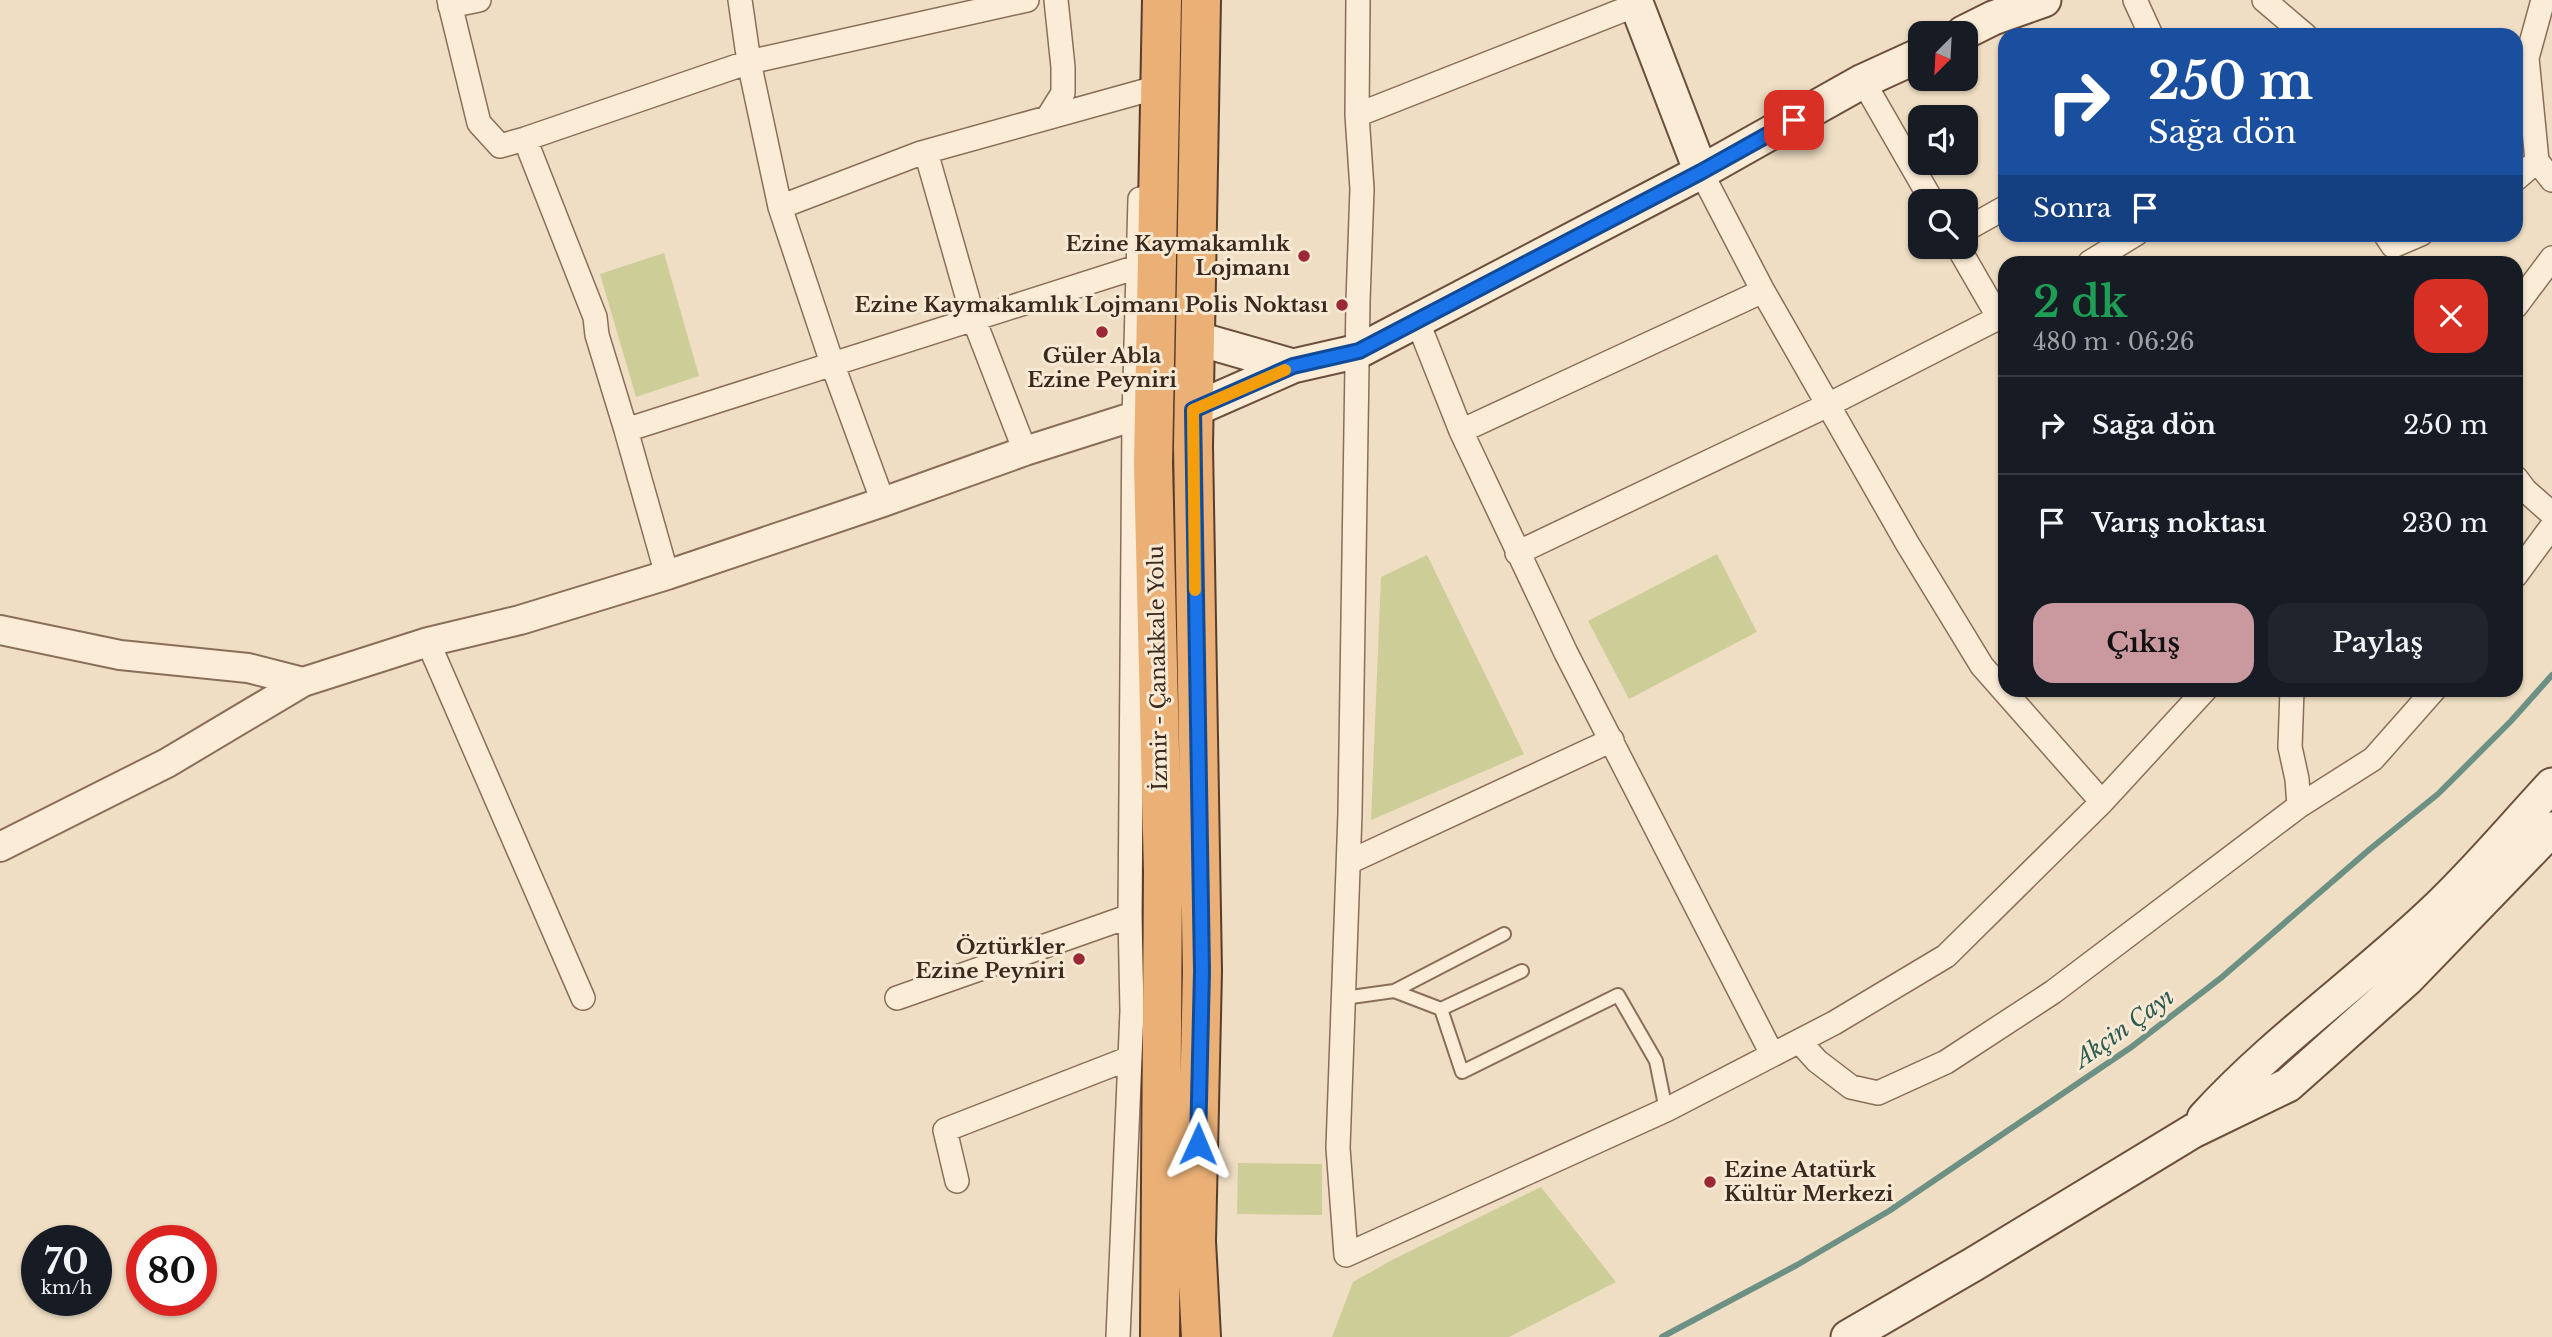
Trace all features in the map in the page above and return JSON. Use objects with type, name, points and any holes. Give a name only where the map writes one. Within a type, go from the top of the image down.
[{"type":"highway","name":"İzmir - Çanakkale Yolu","points":[[1160,1337],[1163,872],[1153,464],[1144,414],[1163,0]]},
{"type":"highway","name":"İzmir - Çanakkale Yolu","points":[[1200,1337],[1196,1241],[1202,971],[1193,410],[1201,0]]},
{"type":"main road","points":[[1978,22],[1995,9],[2044,0]]},
{"type":"main road","points":[[1636,2],[1701,172]]},
{"type":"main road","points":[[1193,410],[1293,366],[1359,351],[1701,172],[1863,81],[1908,60]]},
{"type":"main road","points":[[1195,338],[1293,366]]},
{"type":"main road","points":[[2193,1130],[2236,1082],[2433,913],[2552,785]]},
{"type":"main road","points":[[1848,1337],[1974,1264],[2193,1130],[2288,1085],[2407,979],[2552,829]]},
{"type":"street","points":[[479,0],[449,3],[479,123],[500,146],[749,62],[1027,0]]},
{"type":"street","points":[[740,0],[749,62],[780,207],[832,363],[883,502]]},
{"type":"street","points":[[1048,117],[1063,93],[1056,0]]},
{"type":"street","points":[[1118,1337],[1132,1011],[1130,916],[1144,414],[1137,267],[1148,0]]},
{"type":"street","points":[[1358,0],[1357,115],[1362,189],[1349,862],[1338,1148],[1346,1255],[1666,1110],[1834,1023],[1946,956],[2102,802],[2199,697]]},
{"type":"street","points":[[2135,0],[2148,28]]},
{"type":"street","points":[[2264,0],[2297,28]]},
{"type":"street","points":[[2523,55],[2543,0]]},
{"type":"street","points":[[1357,115],[1636,2]]},
{"type":"street","points":[[2523,65],[2537,161],[2552,180]]},
{"type":"street","points":[[1863,81],[1925,189]]},
{"type":"street","points":[[780,207],[926,152],[1144,90]]},
{"type":"street","points":[[525,139],[595,317],[597,335],[667,575]]},
{"type":"street","points":[[926,152],[973,317],[1025,451]]},
{"type":"street","points":[[2523,173],[2537,161]]},
{"type":"street","points":[[1701,172],[1763,291],[1907,543],[1982,666],[1998,684]]},
{"type":"street","points":[[1978,223],[1998,211]]},
{"type":"street","points":[[2103,256],[2124,242]]},
{"type":"street","points":[[2523,297],[2552,258]]},
{"type":"street","points":[[1966,259],[1998,310]]},
{"type":"street","points":[[626,430],[973,317],[1137,267]]},
{"type":"street","points":[[1461,431],[1763,291]]},
{"type":"street","points":[[1517,553],[1828,405],[1998,318]]},
{"type":"street","points":[[1417,320],[1461,431],[1517,553],[1772,1054]]},
{"type":"street","points":[[0,847],[167,763],[303,682],[428,642],[520,620],[667,575],[1025,451],[1144,414]]},
{"type":"street","points":[[2523,487],[2552,514]]},
{"type":"street","points":[[2523,565],[2552,526]]},
{"type":"street","points":[[0,630],[120,655],[248,668],[303,682]]},
{"type":"street","points":[[428,642],[583,998]]},
{"type":"street","points":[[2009,697],[2102,802]]},
{"type":"street","points":[[2292,697],[2290,747],[2299,806]]},
{"type":"street","points":[[1799,1041],[1817,1061],[1851,1087],[1878,1093],[1946,1062],[2053,992],[2299,806],[2373,759],[2428,697]]},
{"type":"street","points":[[1349,862],[1612,740]]},
{"type":"street","points":[[897,998],[1130,916]]},
{"type":"street","points":[[957,1181],[945,1130],[1130,1058]]},
{"type":"lane","points":[[1344,998],[1394,991],[1504,934]]},
{"type":"lane","points":[[1394,991],[1441,1009],[1521,971]]},
{"type":"lane","points":[[1441,1009],[1462,1072],[1618,995],[1656,1061],[1666,1110]]},
{"type":"green space","points":[[664,253],[699,376],[636,397],[600,274]]},
{"type":"green space","points":[[1717,554],[1757,632],[1629,699],[1588,621]]},
{"type":"green space","points":[[1427,555],[1524,754],[1371,820],[1381,577]]},
{"type":"green space","points":[[1238,1163],[1322,1164],[1322,1215],[1237,1214]]},
{"type":"green space","points":[[1541,1187],[1616,1282],[1509,1337],[1332,1337],[1353,1282]]},
{"type":"waterway","name":"Akçin Çayı","points":[[1662,1337],[1797,1265],[1889,1211],[2130,1048],[2222,977],[2438,794],[2511,721],[2552,675]]},
{"type":"slow traffic","points":[[1195,590],[1193,410],[1285,370]]},
{"type":"place","name":"Ezine Kaymakamlık Lojmanı","points":[[1304,256]]},
{"type":"place","name":"Ezine Kaymakamlık Lojmanı Polis Noktası","points":[[1342,305]]},
{"type":"place","name":"Güler Abla Ezine Peyniri","points":[[1102,332]]},
{"type":"place","name":"Öztürkler Ezine Peyniri","points":[[1079,959]]},
{"type":"place","name":"Ezine Atatürk Kültür Merkezi","points":[[1710,1182]]},
{"type":"route","points":[[1198,1144],[1202,971],[1193,410],[1293,366],[1359,351],[1701,172],[1794,120]]}]
